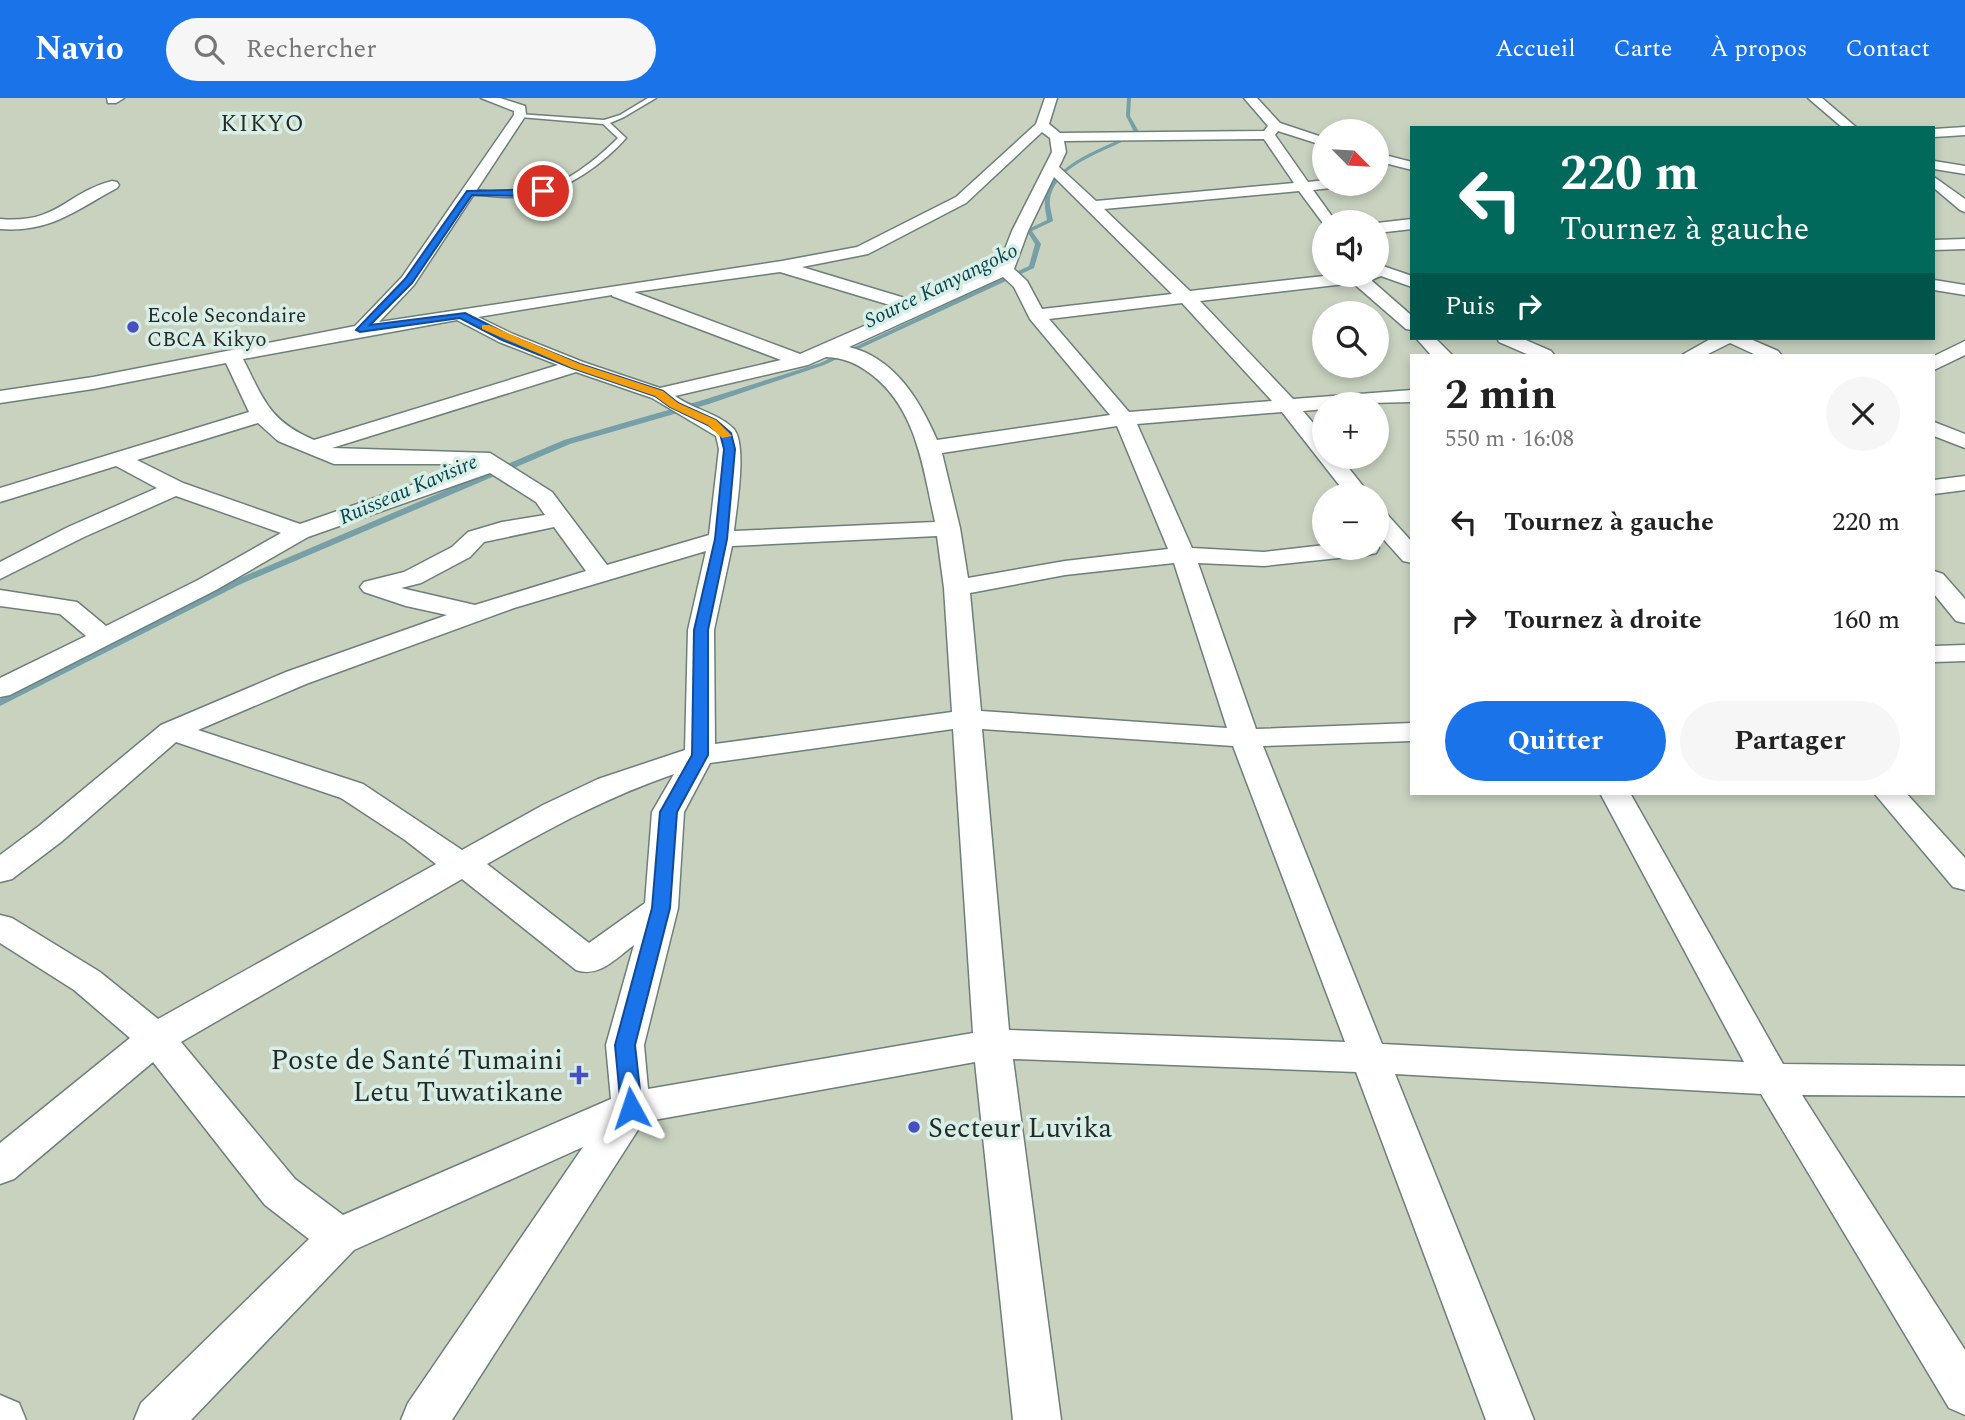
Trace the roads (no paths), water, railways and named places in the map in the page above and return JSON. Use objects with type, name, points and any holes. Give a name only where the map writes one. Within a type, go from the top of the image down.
[{"type":"street","points":[[360,330],[408,281],[523,107],[487,98]]},
{"type":"street","points":[[0,397],[93,383],[360,330],[782,266],[862,251],[961,200],[1042,125],[1051,98]]},
{"type":"street","points":[[1250,98],[1320,210]]},
{"type":"street","points":[[1814,98],[1849,126]]},
{"type":"street","points":[[674,404],[813,356],[1005,270],[1020,231],[1059,152],[1056,137],[1042,125]]},
{"type":"street","points":[[1056,137],[1271,130],[1312,139]]},
{"type":"street","points":[[1935,132],[1965,131]]},
{"type":"street","points":[[1390,160],[1410,165]]},
{"type":"street","points":[[1935,165],[1965,170]]},
{"type":"street","points":[[1052,168],[1184,298],[1290,407],[1312,435]]},
{"type":"street","points":[[1935,182],[1965,207]]},
{"type":"street","points":[[0,223],[32,226],[56,218],[112,185]]},
{"type":"street","points":[[1092,206],[1312,185]]},
{"type":"street","points":[[1389,227],[1410,224]]},
{"type":"street","points":[[1935,245],[1965,244]]},
{"type":"street","points":[[782,266],[919,308]]},
{"type":"street","points":[[1389,271],[1410,267]]},
{"type":"street","points":[[1005,270],[1021,285],[1036,315],[1124,419],[1183,555],[1245,738],[1510,1420]]},
{"type":"street","points":[[1389,277],[1410,282]]},
{"type":"street","points":[[1036,315],[1312,281]]},
{"type":"street","points":[[1935,285],[1965,290]]},
{"type":"street","points":[[1384,287],[1410,322]]},
{"type":"street","points":[[612,290],[813,356],[848,352],[895,383],[913,408],[930,448],[948,528],[957,588],[992,1044],[1037,1420]]},
{"type":"street","points":[[425,1420],[631,1108],[625,1045],[661,908],[668,812],[700,755],[701,630],[721,539],[730,449],[726,433],[674,404],[506,338],[461,315]]},
{"type":"street","points":[[1427,340],[1441,354]]},
{"type":"street","points":[[1510,340],[1542,354]]},
{"type":"street","points":[[1694,354],[1722,340]]},
{"type":"street","points":[[1737,340],[1769,354]]},
{"type":"street","points":[[1935,363],[1965,347]]},
{"type":"street","points":[[231,354],[261,415],[286,436],[334,457],[482,458],[544,497],[601,574]]},
{"type":"street","points":[[314,447],[576,366]]},
{"type":"street","points":[[0,409],[93,383]]},
{"type":"street","points":[[930,448],[1124,419],[1410,396]]},
{"type":"street","points":[[0,495],[261,415]]},
{"type":"street","points":[[1935,428],[1965,442]]},
{"type":"street","points":[[119,459],[175,488],[300,532]]},
{"type":"street","points":[[1339,469],[1350,483]]},
{"type":"street","points":[[0,689],[207,585],[300,532],[502,472]]},
{"type":"street","points":[[1935,487],[1965,483]]},
{"type":"street","points":[[0,572],[76,531],[175,488]]},
{"type":"street","points":[[477,614],[415,601],[373,587],[412,578],[461,552],[476,537],[502,529],[561,519]]},
{"type":"street","points":[[0,872],[50,834],[171,731],[296,678],[477,614],[721,539],[948,528]]},
{"type":"street","points":[[1389,532],[1400,546]]},
{"type":"street","points":[[957,588],[1065,568],[1183,555],[1264,559],[1312,554]]},
{"type":"street","points":[[1935,580],[1965,615]]},
{"type":"street","points":[[0,598],[68,607],[102,636]]},
{"type":"street","points":[[1935,654],[1965,653]]},
{"type":"street","points":[[0,1167],[156,1038],[463,862],[609,786],[700,755],[967,719],[1245,738],[1410,732]]},
{"type":"street","points":[[171,731],[352,791],[416,832],[443,855],[463,862],[588,961],[661,908]]},
{"type":"street","points":[[1616,795],[1772,1079],[1965,1392]]},
{"type":"street","points":[[1891,795],[1965,879]]},
{"type":"street","points":[[0,927],[87,981],[156,1038],[280,1192],[339,1237]]},
{"type":"street","points":[[158,1420],[339,1237],[631,1108],[992,1044],[1371,1058],[1772,1079],[1965,1082]]},
{"type":"lane","points":[[523,107],[605,122],[622,116],[653,98]]},
{"type":"lane","points":[[469,192],[529,194],[555,185],[614,148],[622,138],[605,122]]},
{"type":"waterway","name":"Ruisseau Kavisire","points":[[0,703],[238,582],[567,442],[706,402],[822,364],[1032,267],[1038,244],[1029,230],[1050,221],[1047,200],[1062,174],[1085,158],[1137,132],[1128,116],[1129,98]]},
{"type":"place","name":"Ecole Secondaire CBCA Kikyo","points":[[133,327]]},
{"type":"place","name":"Poste de Santé Tumaini Letu Tuwatikane","points":[[579,1075]]},
{"type":"place","name":"Secteur Luvika","points":[[914,1127]]},
{"type":"district","name":"KIKYO","points":[[263,123]]},
{"type":"water label","name":"Source Kanyangoko","points":[[941,285]]}]
